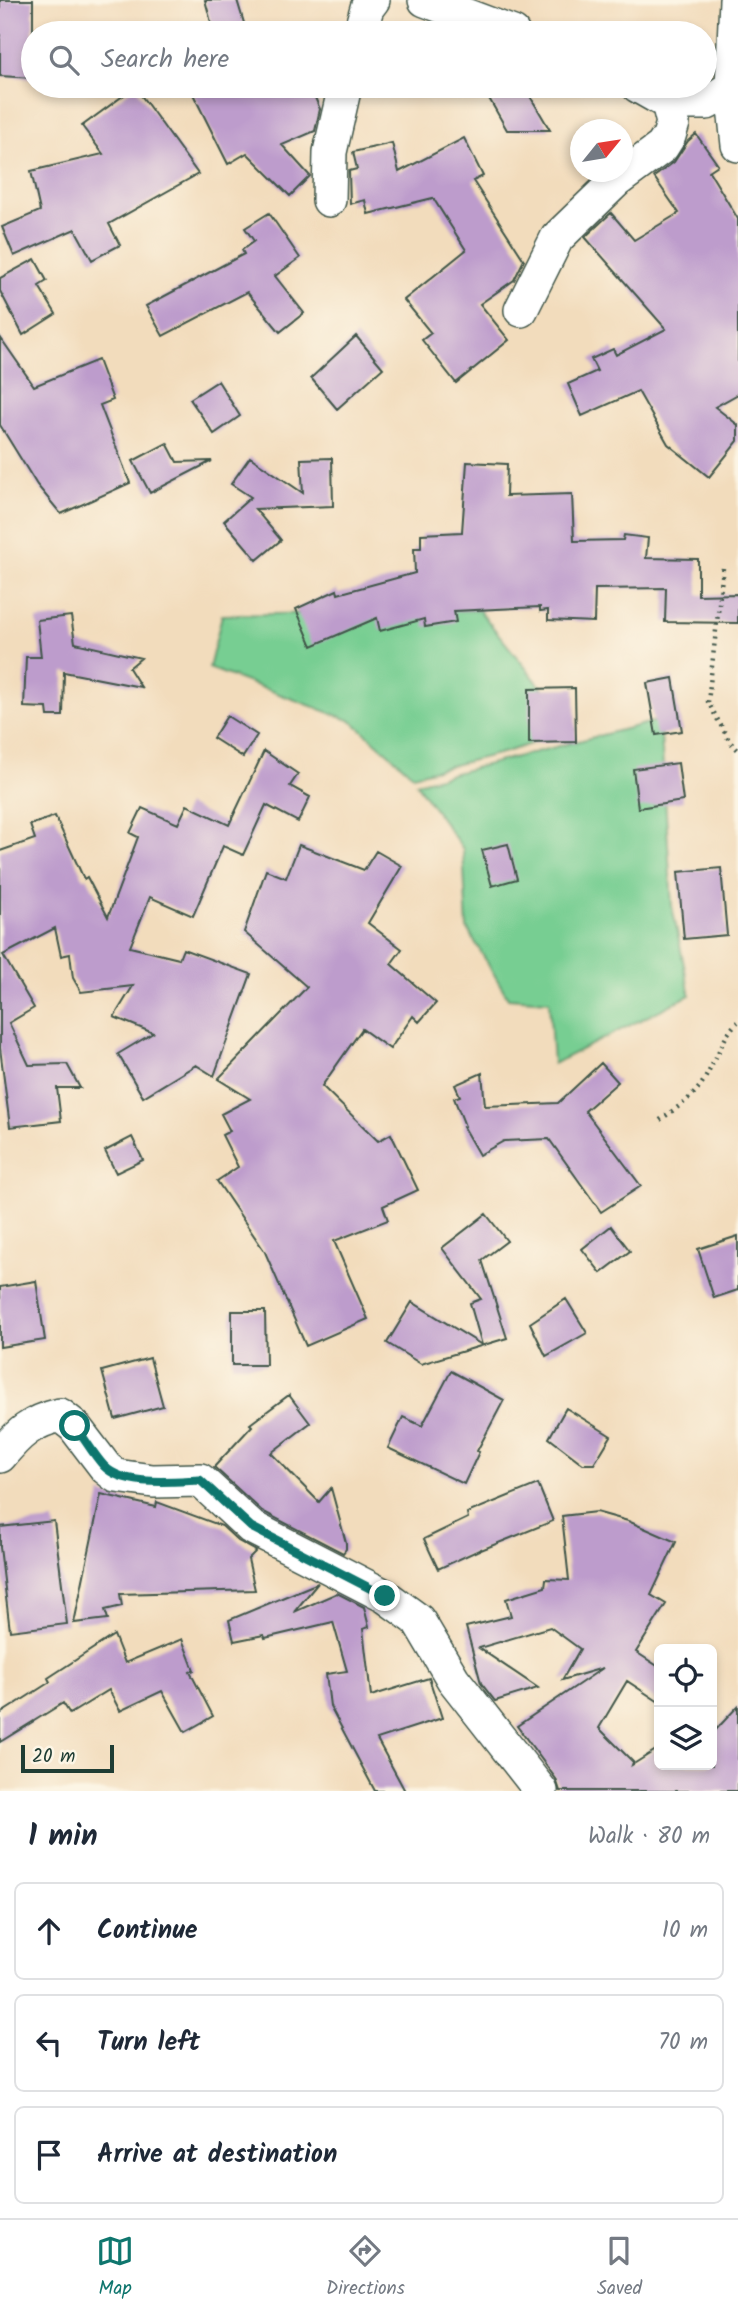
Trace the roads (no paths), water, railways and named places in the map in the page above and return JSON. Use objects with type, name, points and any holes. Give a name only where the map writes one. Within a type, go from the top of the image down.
[{"type":"street","points":[[363,21],[367,8],[373,0]]},
{"type":"street","points":[[425,0],[481,21]]},
{"type":"street","points":[[736,0],[735,87],[738,145]]},
{"type":"street","points":[[717,97],[735,87]]},
{"type":"street","points":[[329,200],[330,152],[342,98]]},
{"type":"street","points":[[659,98],[668,103],[707,103],[716,98]]},
{"type":"street","points":[[521,310],[557,238],[616,181],[662,147],[673,123],[668,103]]},
{"type":"street","points":[[0,1456],[18,1434],[42,1419],[61,1415],[75,1426],[101,1462],[116,1476],[153,1481],[200,1480],[251,1527],[385,1596],[418,1620],[453,1679],[541,1791]]}]
